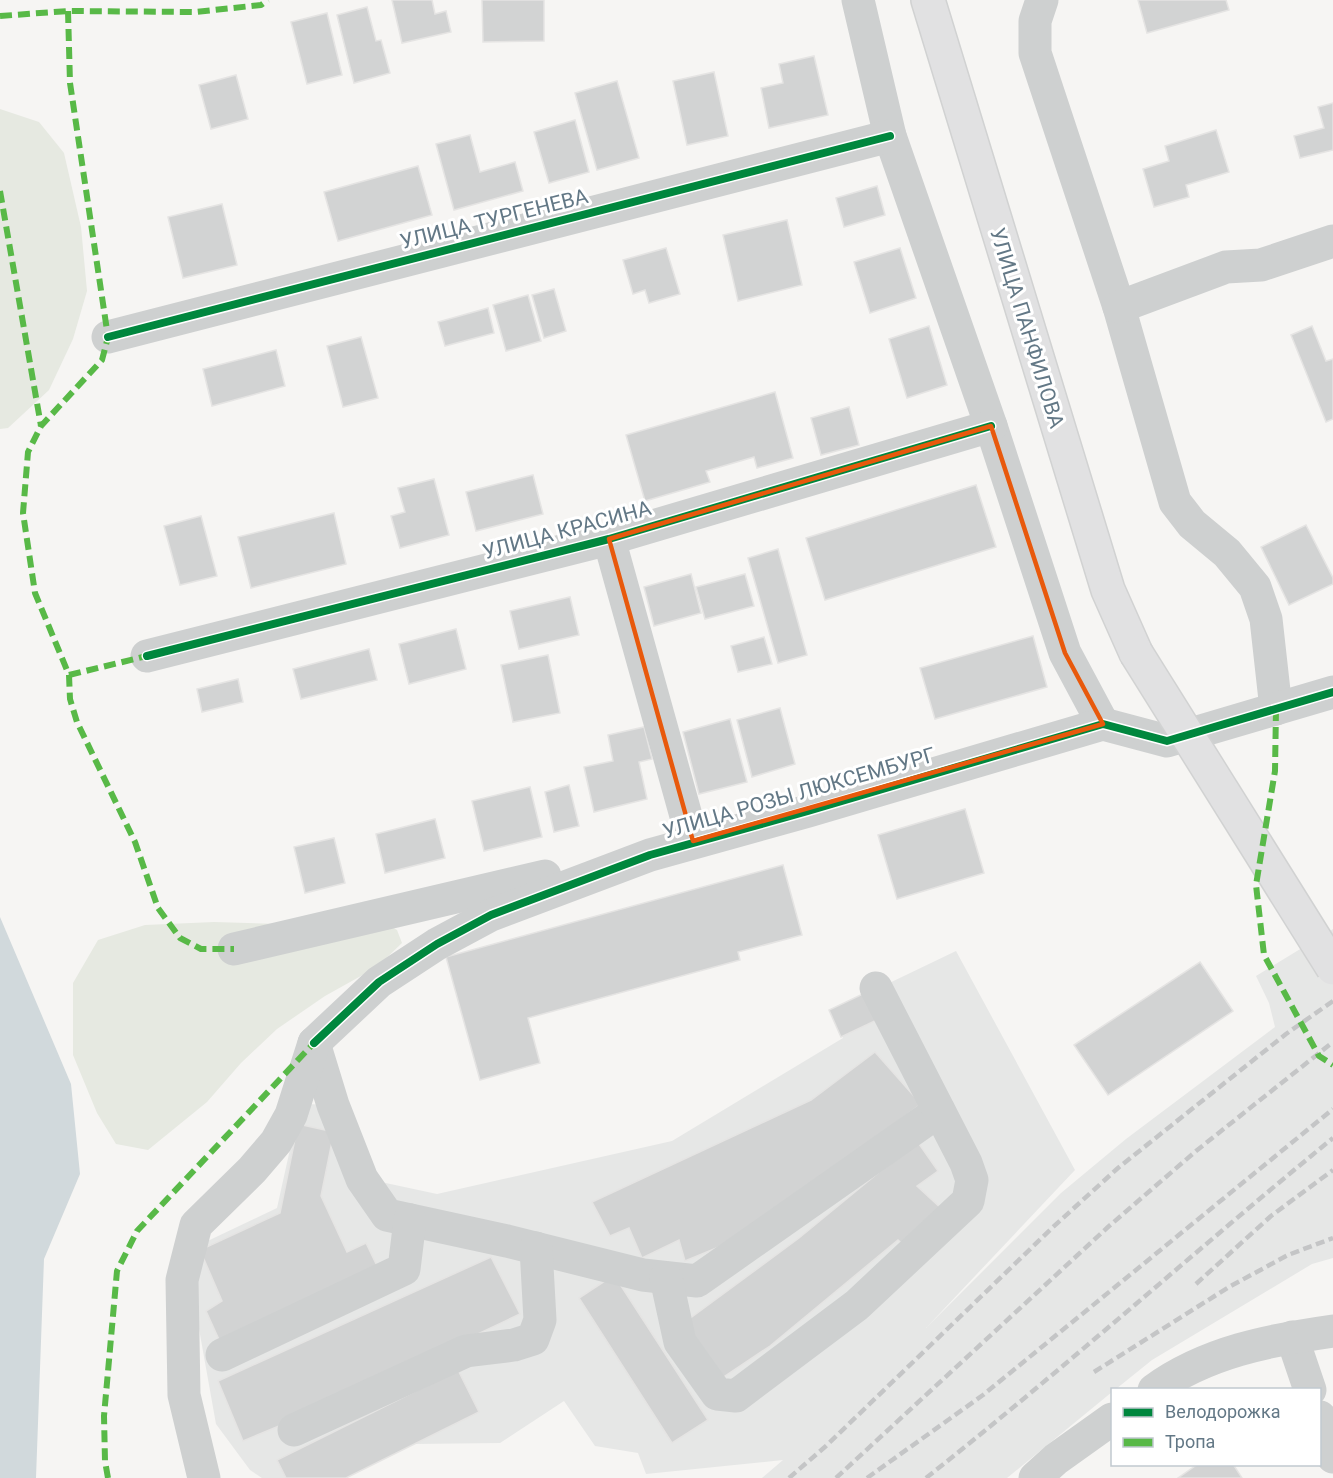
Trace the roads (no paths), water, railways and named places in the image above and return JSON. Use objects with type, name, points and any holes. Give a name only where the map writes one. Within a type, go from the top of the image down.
[{"type":"main road","name":"УЛИЦА ПАНФИЛОВА","points":[[928,0],[1108,590],[1136,653],[1333,968]]},
{"type":"street","points":[[858,0],[890,135],[992,426],[1065,653],[1103,724],[1167,741],[1333,692]]},
{"type":"street","points":[[1042,0],[1035,21],[1035,53],[1119,307],[1175,502],[1192,524],[1227,554],[1255,587],[1266,619],[1276,709]]},
{"type":"street","name":"УЛИЦА ТУРГЕНЕВА","points":[[108,337],[890,135]]},
{"type":"street","points":[[1119,307],[1226,267],[1261,265],[1333,241]]},
{"type":"street","name":"УЛИЦА КРАСИНА","points":[[147,656],[609,539],[992,426]]},
{"type":"street","points":[[609,539],[693,841]]},
{"type":"street","name":"УЛИЦА РОЗЫ ЛЮКСЕМБУРГ","points":[[314,1043],[379,982],[437,944],[491,915],[693,841],[808,811],[1103,724]]},
{"type":"street","points":[[234,949],[570,870],[650,855]]},
{"type":"street","points":[[666,1278],[680,1342],[717,1394],[736,1396],[857,1305],[968,1202],[972,1180],[966,1163],[876,988]]},
{"type":"street","points":[[314,1043],[333,1105],[362,1179],[387,1215],[536,1248],[643,1275],[666,1278],[697,1281],[939,1111]]},
{"type":"street","points":[[204,1478],[184,1395],[182,1280],[196,1225],[252,1170],[276,1142],[291,1115],[314,1043]]},
{"type":"street","points":[[222,1355],[404,1269],[410,1220]]},
{"type":"street","points":[[294,1430],[466,1351],[514,1345],[533,1339],[540,1320],[536,1248]]},
{"type":"street","points":[[1155,1388],[1173,1376],[1222,1353],[1292,1336],[1333,1331]]},
{"type":"street","points":[[1292,1336],[1310,1388]]},
{"type":"street","points":[[1046,1469],[1111,1420]]},
{"type":"street","points":[[1321,1420],[1333,1457]]},
{"type":"railway","points":[[789,1478],[826,1446],[1052,1228],[1118,1168],[1286,1034],[1333,1001]]},
{"type":"railway","points":[[836,1478],[1108,1227],[1196,1151],[1333,1042]]},
{"type":"railway","points":[[867,1478],[983,1395],[1333,1109]]},
{"type":"railway","points":[[926,1478],[1333,1138]]},
{"type":"railway","points":[[1196,1284],[1271,1216],[1333,1170]]},
{"type":"railway","points":[[1094,1372],[1229,1287],[1288,1255],[1333,1238]]}]
